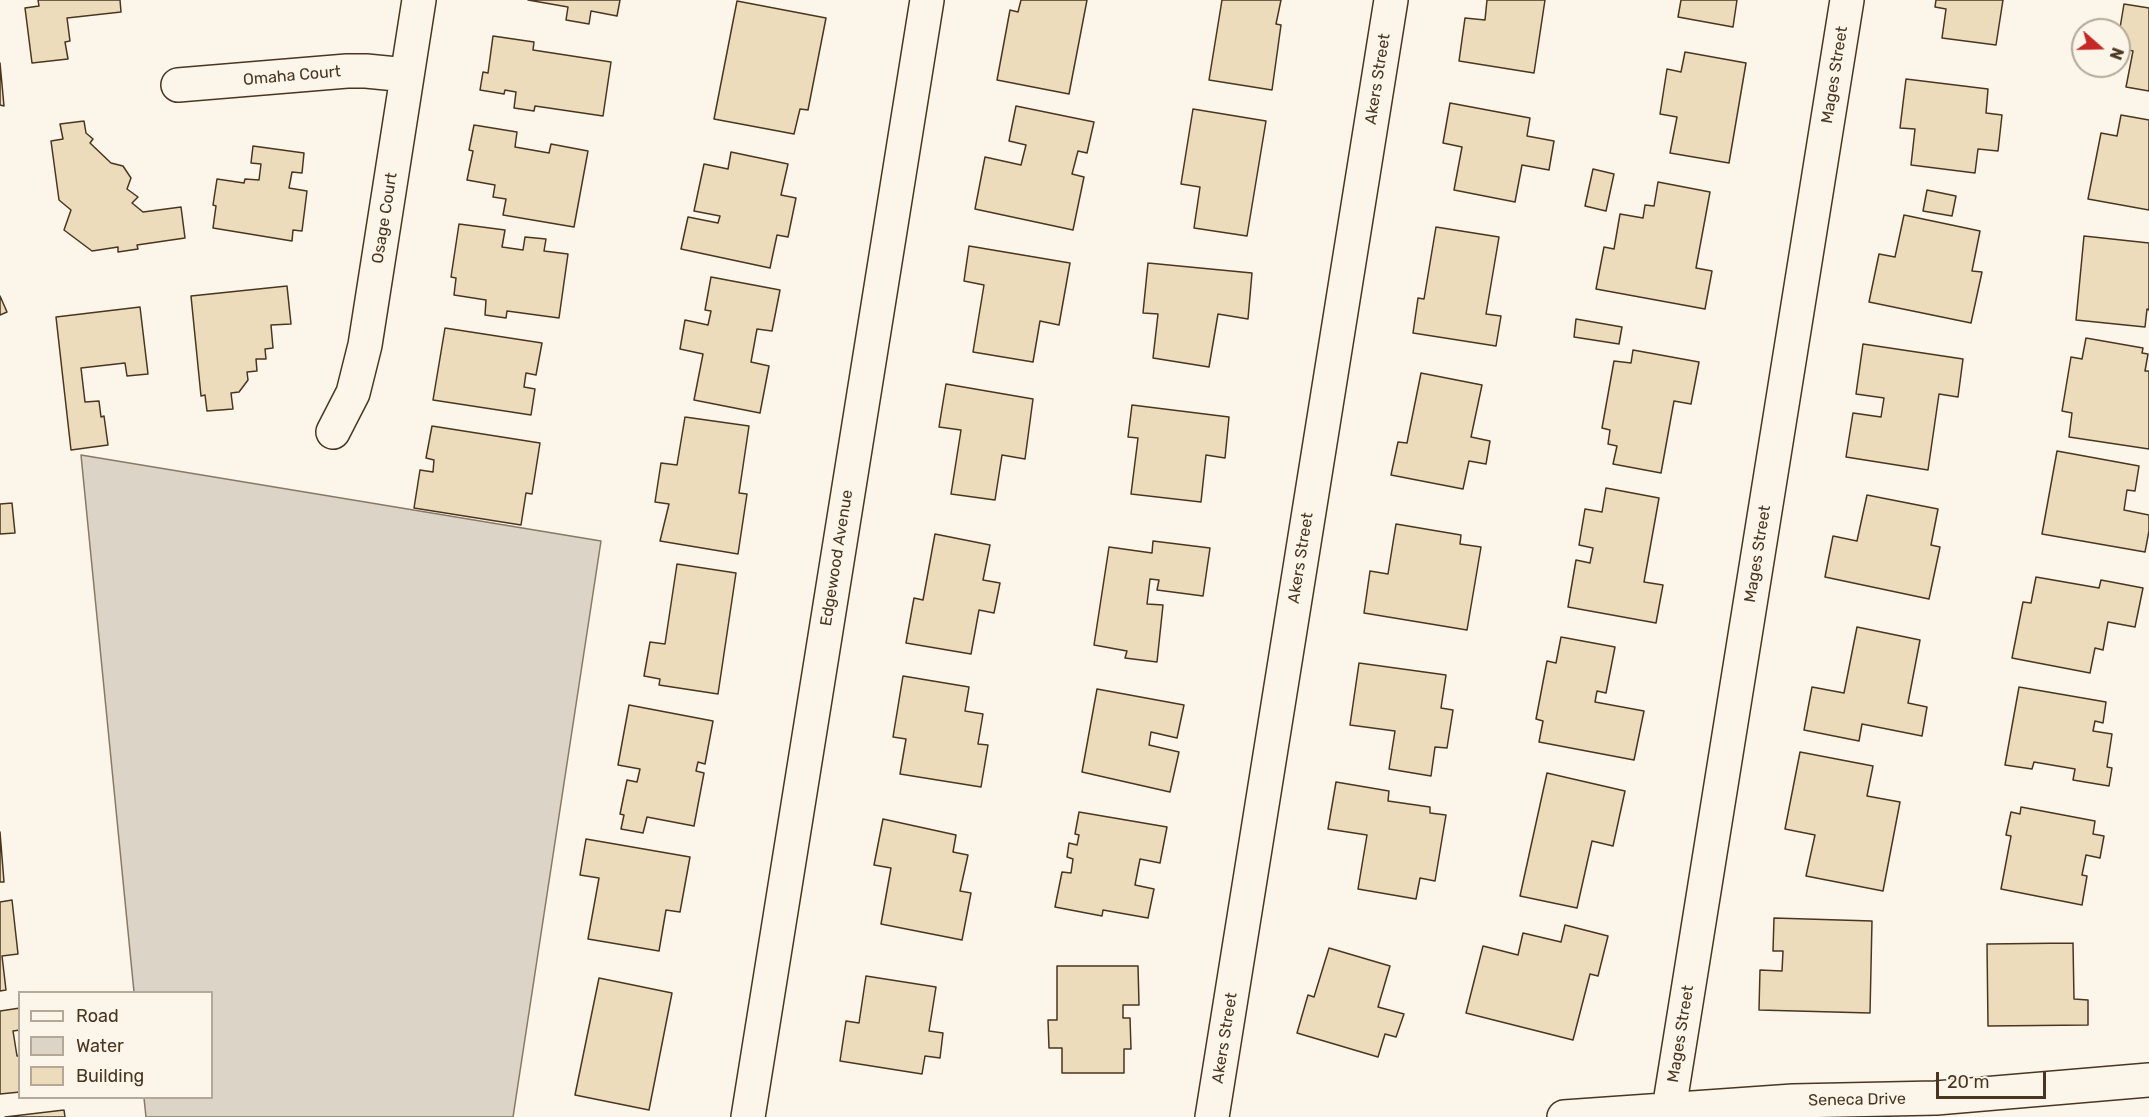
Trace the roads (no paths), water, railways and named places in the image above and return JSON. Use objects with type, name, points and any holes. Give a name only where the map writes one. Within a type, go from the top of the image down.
[{"type":"street","name":"Osage Court","points":[[333,432],[352,393],[365,345],[419,0]]},
{"type":"street","name":"Edgewood Avenue","points":[[748,1117],[927,0]]},
{"type":"street","name":"Akers Street","points":[[1212,1117],[1390,0]]},
{"type":"street","name":"Mages Street","points":[[1669,1109],[1846,0]]},
{"type":"street","name":"Omaha Court","points":[[178,85],[347,71],[407,75]]},
{"type":"street","name":"Seneca Drive","points":[[1564,1117],[1792,1101],[1936,1098],[2149,1080]]},
{"type":"water","points":[[81,455],[601,541],[513,1117],[146,1117],[144,1099],[213,1099],[213,991],[134,991]]}]
